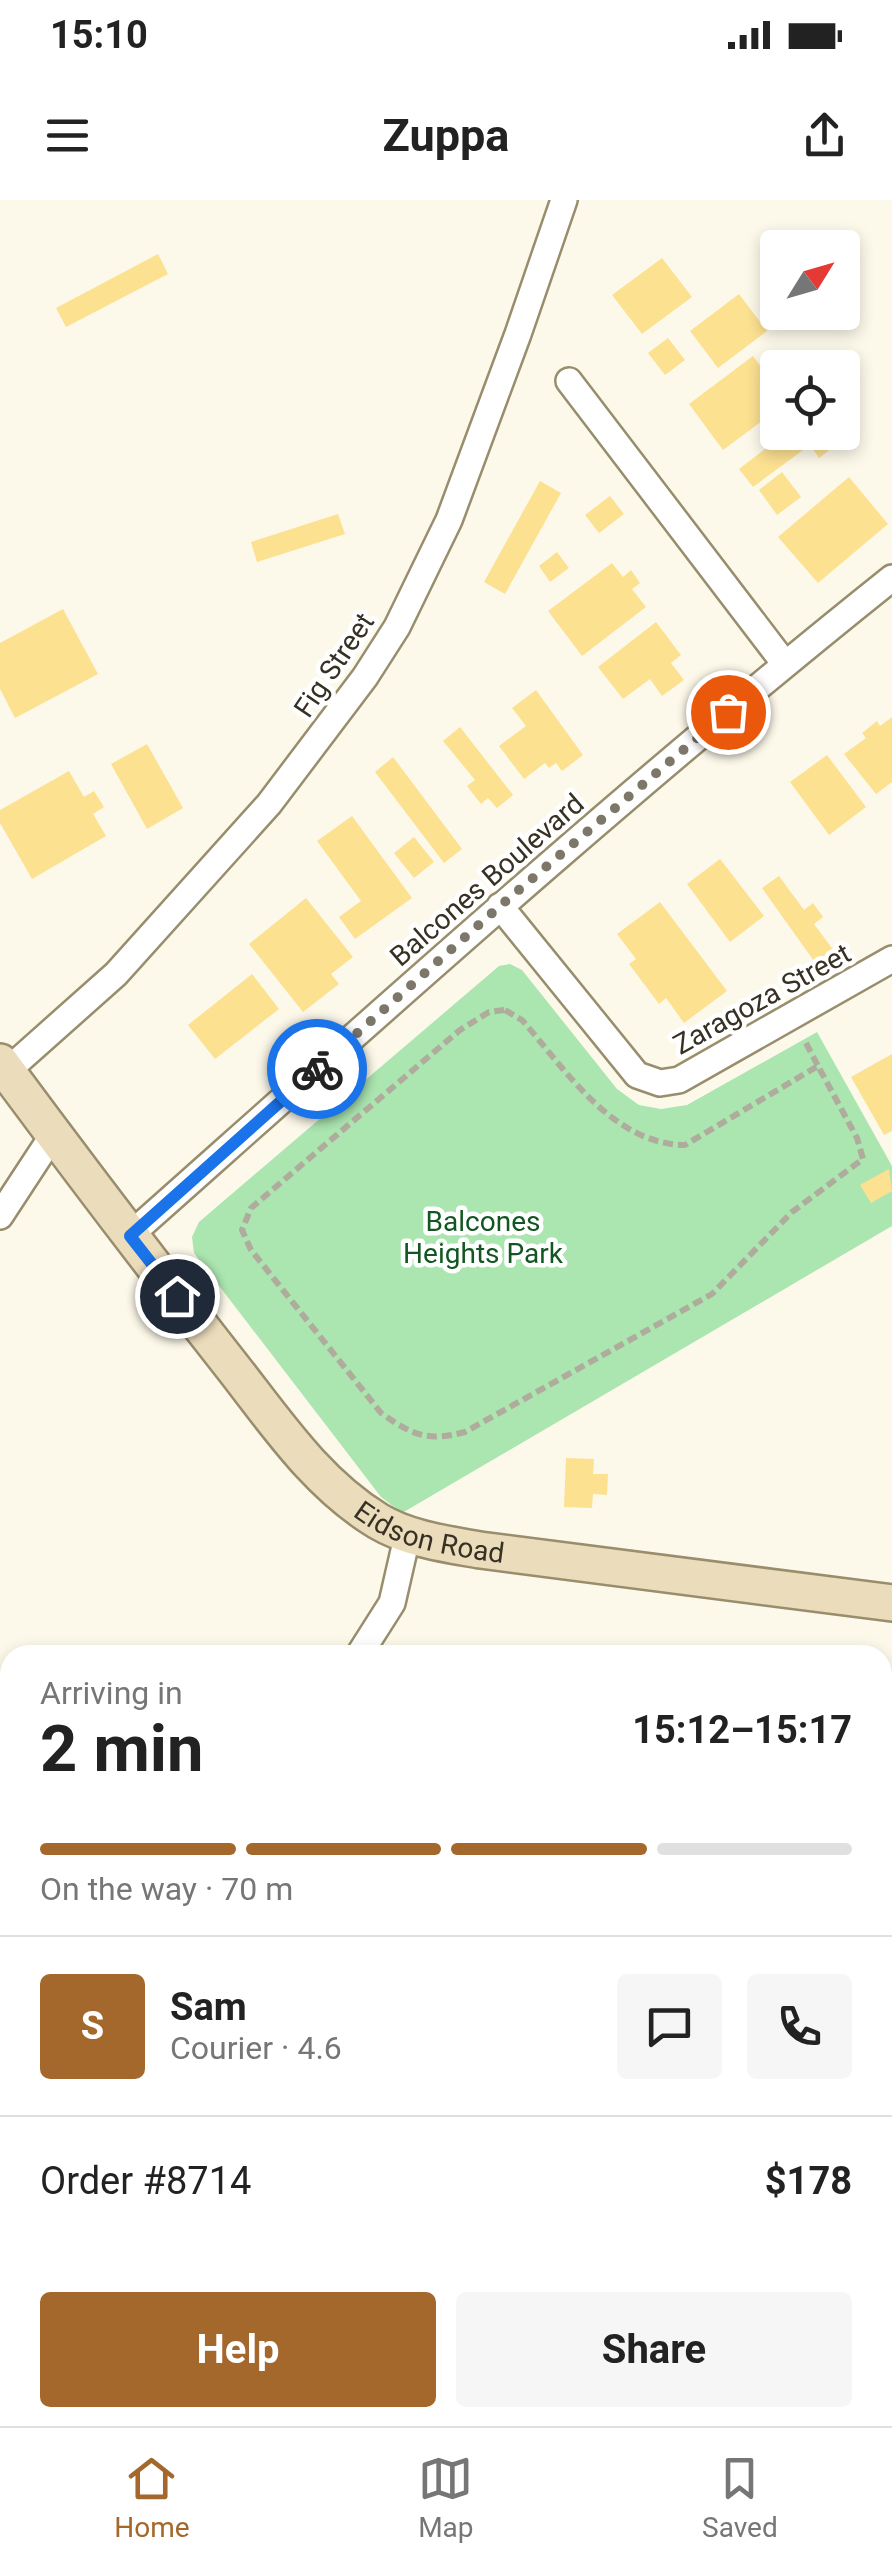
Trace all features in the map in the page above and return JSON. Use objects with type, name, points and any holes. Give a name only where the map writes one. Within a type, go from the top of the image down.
[{"type":"street","name":"Fig Street","points":[[3,1066],[116,974],[280,791],[365,677],[397,627],[448,520],[564,200]]},
{"type":"street","points":[[569,381],[785,664]]},
{"type":"street","name":"Balcones Boulevard","points":[[130,1236],[500,906],[892,578]]},
{"type":"street","name":"Zaragoza Street","points":[[500,906],[637,1074],[660,1083],[678,1080],[892,960]]},
{"type":"street","name":"Eidson Road","points":[[3,1066],[130,1236],[328,1486],[381,1523],[428,1541],[480,1550],[892,1603]]},
{"type":"street","points":[[0,1216],[54,1132]]},
{"type":"street","points":[[366,1645],[392,1603],[408,1533]]},
{"type":"path","points":[[806,1043],[857,1138],[863,1159],[792,1212],[712,1294],[465,1432],[438,1439],[407,1431],[381,1412],[251,1250],[242,1230],[251,1208],[460,1030],[489,1012],[505,1010],[522,1020],[612,1118],[663,1144],[685,1144],[818,1066]]},
{"type":"green space","name":"Balcones Heights Park","points":[[510,964],[522,970],[617,1089],[639,1105],[661,1109],[687,1105],[817,1032],[892,1166],[892,1226],[402,1513],[381,1497],[194,1253],[192,1237],[199,1222],[499,966]]},
{"type":"building","points":[[158,254],[168,274],[66,327],[56,308]]},
{"type":"building","points":[[662,258],[692,297],[642,334],[612,295]]},
{"type":"building","points":[[739,294],[760,322],[760,330],[767,331],[718,368],[690,331]]},
{"type":"building","points":[[668,338],[685,360],[665,375],[648,353]]},
{"type":"building","points":[[753,356],[760,365],[760,422],[723,450],[689,404]]},
{"type":"building","points":[[764,450],[803,450],[753,487],[739,469]]},
{"type":"building","points":[[813,450],[829,450],[819,458]]},
{"type":"building","points":[[782,472],[801,497],[777,515],[759,490]]},
{"type":"building","points":[[849,477],[888,524],[818,583],[778,537]]},
{"type":"building","points":[[540,481],[561,493],[505,594],[484,582]]},
{"type":"building","points":[[610,496],[624,514],[599,533],[585,515]]},
{"type":"building","points":[[338,514],[345,534],[257,562],[251,542]]},
{"type":"building","points":[[557,552],[569,568],[550,582],[539,566]]},
{"type":"building","points":[[612,563],[623,577],[631,570],[640,583],[632,589],[646,607],[582,656],[548,611]]},
{"type":"building","points":[[63,609],[98,674],[15,718],[0,689],[0,643]]},
{"type":"building","points":[[656,622],[681,655],[671,663],[684,680],[662,696],[650,679],[623,699],[598,667]]},
{"type":"building","points":[[536,690],[583,755],[562,771],[556,763],[549,768],[545,763],[524,779],[499,746],[526,726],[512,708]]},
{"type":"building","points":[[892,717],[892,782],[876,794],[844,754],[866,738],[862,733],[877,721],[880,726]]},
{"type":"building","points":[[460,727],[513,795],[497,808],[488,798],[481,804],[467,786],[475,780],[443,741]]},
{"type":"building","points":[[147,744],[183,808],[147,829],[111,764]]},
{"type":"building","points":[[827,755],[866,807],[829,835],[790,782]]},
{"type":"building","points":[[393,757],[462,849],[444,863],[375,772]]},
{"type":"building","points":[[69,771],[84,797],[94,791],[104,807],[93,814],[106,836],[32,879],[0,823],[0,810]]},
{"type":"building","points":[[352,816],[412,898],[355,939],[339,917],[361,901],[317,841]]},
{"type":"building","points":[[414,837],[434,862],[414,878],[394,853]]},
{"type":"building","points":[[720,859],[764,916],[730,942],[687,884]]},
{"type":"building","points":[[779,876],[804,910],[813,903],[823,917],[814,924],[834,951],[816,964],[762,888]]},
{"type":"building","points":[[306,898],[353,957],[331,974],[339,984],[303,1012],[249,944]]},
{"type":"building","points":[[660,902],[727,991],[684,1023],[666,998],[659,1004],[629,964],[636,959],[617,934]]},
{"type":"building","points":[[252,974],[279,1009],[215,1059],[188,1025]]},
{"type":"building","points":[[892,1054],[892,1131],[884,1135],[851,1077]]},
{"type":"building","points":[[889,1169],[892,1191],[871,1203],[860,1185]]},
{"type":"building","points":[[566,1458],[594,1459],[593,1474],[608,1474],[607,1495],[593,1494],[592,1508],[564,1507]]},
{"type":"way so far","points":[[317,1069],[500,906],[728,712]]},
{"type":"route","points":[[177,1296],[130,1236],[317,1069]]}]
